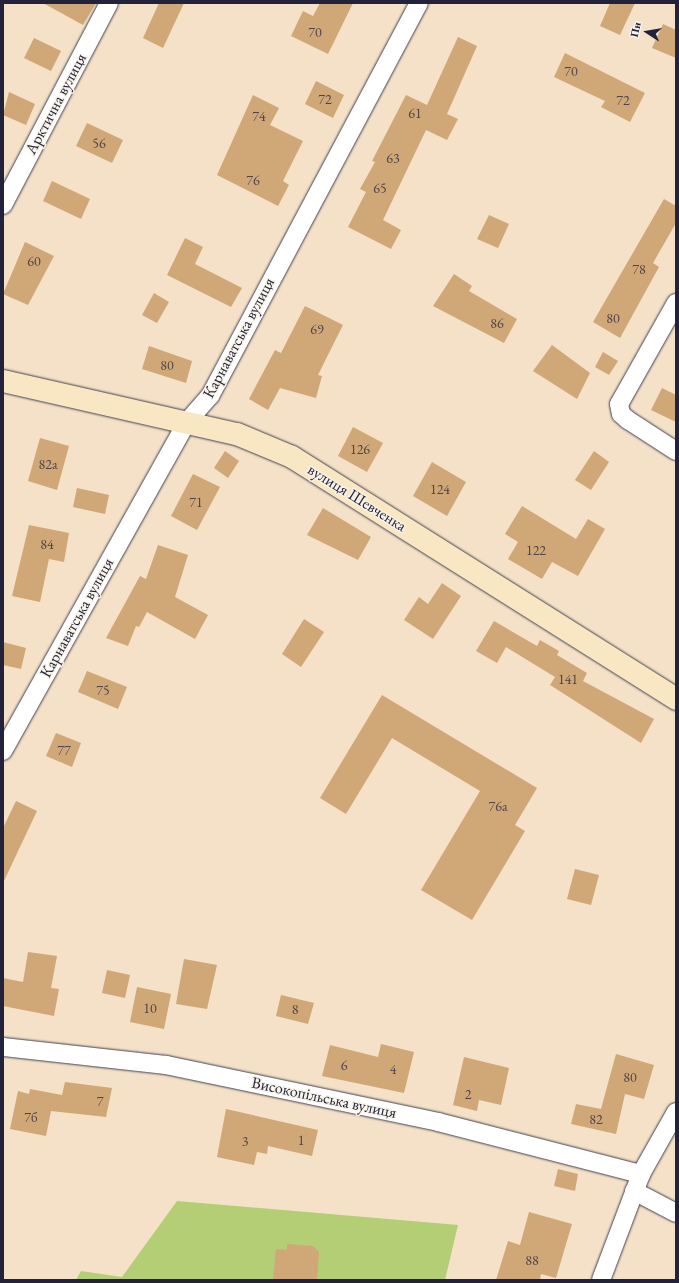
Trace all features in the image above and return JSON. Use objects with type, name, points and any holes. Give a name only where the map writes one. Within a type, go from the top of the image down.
[{"type":"street","name":"Арктична вулиця","points":[[3,205],[109,3]]},
{"type":"street","name":"Карнаватська вулиця","points":[[3,751],[187,422],[210,396],[419,3]]},
{"type":"street","points":[[676,303],[620,404],[621,414],[628,420],[676,451]]},
{"type":"street","name":"вулиця Шевченка","points":[[3,381],[238,434],[292,457],[676,699]]},
{"type":"street","name":"Високопільська вулиця","points":[[3,1047],[166,1065],[438,1122],[640,1174]]},
{"type":"street","points":[[601,1280],[640,1174],[676,1112]]},
{"type":"street","points":[[634,1191],[676,1213]]},
{"type":"green space","points":[[177,1201],[458,1225],[445,1280],[76,1280],[81,1271],[122,1277]]},
{"type":"building","points":[[43,3],[96,3],[83,25]]},
{"type":"building","points":[[159,3],[184,3],[163,48],[143,38]]},
{"type":"building","points":[[320,3],[353,3],[328,54],[291,36],[303,11],[313,16]]},
{"type":"building","points":[[610,3],[635,3],[620,35],[600,26]]},
{"type":"building","points":[[663,24],[676,30],[676,58],[652,48]]},
{"type":"building","points":[[458,37],[477,46],[447,114],[458,119],[447,140],[426,130],[383,220],[401,230],[391,249],[348,227],[366,192],[360,189],[375,162],[372,161],[406,95],[427,105]]},
{"type":"building","points":[[34,38],[61,51],[51,71],[24,58]]},
{"type":"building","points":[[565,53],[645,93],[630,122],[601,107],[605,101],[554,77]]},
{"type":"building","points":[[316,81],[344,95],[333,118],[305,104]]},
{"type":"building","points":[[9,92],[35,104],[26,125],[3,115]]},
{"type":"building","points":[[253,95],[279,108],[270,125],[303,141],[283,181],[289,185],[278,206],[217,175]]},
{"type":"building","points":[[87,123],[123,140],[112,163],[76,146]]},
{"type":"building","points":[[52,181],[90,199],[81,219],[43,201]]},
{"type":"building","points":[[664,199],[676,206],[676,223],[653,263],[659,267],[620,338],[593,322]]},
{"type":"building","points":[[489,215],[509,224],[498,248],[477,239]]},
{"type":"building","points":[[185,238],[203,247],[195,264],[242,288],[231,307],[167,275]]},
{"type":"building","points":[[25,242],[54,256],[28,305],[3,294]]},
{"type":"building","points":[[454,274],[472,286],[469,291],[517,319],[504,343],[433,306]]},
{"type":"building","points":[[154,293],[169,302],[157,323],[142,315]]},
{"type":"building","points":[[305,306],[343,325],[318,375],[322,376],[316,398],[280,388],[268,410],[249,399],[275,350],[281,353]]},
{"type":"building","points":[[552,345],[590,373],[577,399],[533,371]]},
{"type":"building","points":[[149,346],[192,361],[186,383],[142,369]]},
{"type":"building","points":[[603,352],[618,361],[609,375],[595,367]]},
{"type":"building","points":[[662,388],[676,395],[676,422],[651,410]]},
{"type":"building","points":[[353,427],[383,443],[367,472],[338,456]]},
{"type":"building","points":[[40,438],[69,446],[57,490],[28,481]]},
{"type":"building","points":[[225,451],[239,461],[228,478],[214,468]]},
{"type":"building","points":[[594,451],[609,462],[591,490],[575,480]]},
{"type":"building","points":[[432,462],[466,482],[447,516],[413,496]]},
{"type":"building","points":[[193,474],[220,487],[197,530],[171,516]]},
{"type":"building","points":[[77,488],[109,495],[105,514],[73,507]]},
{"type":"building","points":[[522,506],[576,539],[588,519],[605,529],[578,576],[552,562],[542,579],[508,559],[518,542],[505,534]]},
{"type":"building","points":[[323,508],[371,537],[358,560],[307,535]]},
{"type":"building","points":[[29,525],[69,533],[64,562],[49,559],[40,602],[12,596]]},
{"type":"building","points":[[158,545],[188,555],[175,597],[208,615],[195,639],[147,612],[139,627],[136,626],[128,646],[106,638],[140,576],[146,579]]},
{"type":"building","points":[[442,583],[461,596],[433,639],[404,620],[419,597],[428,604]]},
{"type":"building","points":[[304,619],[324,632],[301,667],[282,654]]},
{"type":"building","points":[[494,621],[537,646],[540,640],[559,651],[557,655],[587,673],[583,681],[654,719],[641,743],[550,685],[555,677],[506,647],[497,663],[476,651]]},
{"type":"building","points":[[3,642],[26,648],[21,669],[3,665]]},
{"type":"building","points":[[87,671],[127,687],[118,709],[78,692]]},
{"type":"building","points":[[382,695],[537,788],[515,825],[525,831],[472,920],[421,890],[480,791],[392,738],[346,814],[320,798]]},
{"type":"building","points":[[56,733],[81,743],[72,767],[46,756]]},
{"type":"building","points":[[16,801],[37,811],[3,883],[3,828]]},
{"type":"building","points":[[575,869],[599,875],[591,905],[567,899]]},
{"type":"building","points":[[28,952],[57,956],[51,988],[59,989],[54,1016],[3,1006],[3,978],[23,982]]},
{"type":"building","points":[[184,959],[217,965],[207,1009],[176,1004]]},
{"type":"building","points":[[107,970],[130,975],[125,998],[102,993]]},
{"type":"building","points":[[137,987],[171,994],[164,1029],[130,1022]]},
{"type":"building","points":[[281,995],[314,1003],[308,1024],[276,1016]]},
{"type":"building","points":[[381,1044],[414,1052],[404,1093],[322,1076],[330,1045],[378,1057]]},
{"type":"building","points":[[616,1054],[654,1065],[644,1099],[625,1094],[616,1134],[571,1124],[576,1104],[601,1109]]},
{"type":"building","points":[[464,1057],[509,1068],[501,1105],[479,1100],[477,1111],[453,1105]]},
{"type":"building","points":[[65,1082],[112,1088],[106,1117],[51,1111],[46,1136],[10,1129],[18,1091],[29,1094],[30,1089],[62,1095]]},
{"type":"building","points":[[226,1109],[318,1130],[312,1156],[268,1146],[267,1154],[257,1152],[254,1165],[217,1157]]},
{"type":"building","points":[[558,1169],[578,1174],[575,1191],[554,1186]]},
{"type":"building","points":[[529,1212],[572,1224],[556,1278],[541,1274],[540,1280],[496,1280],[508,1241],[520,1245]]},
{"type":"building","points":[[287,1244],[313,1246],[319,1252],[317,1280],[273,1280],[276,1249],[287,1250]]}]
